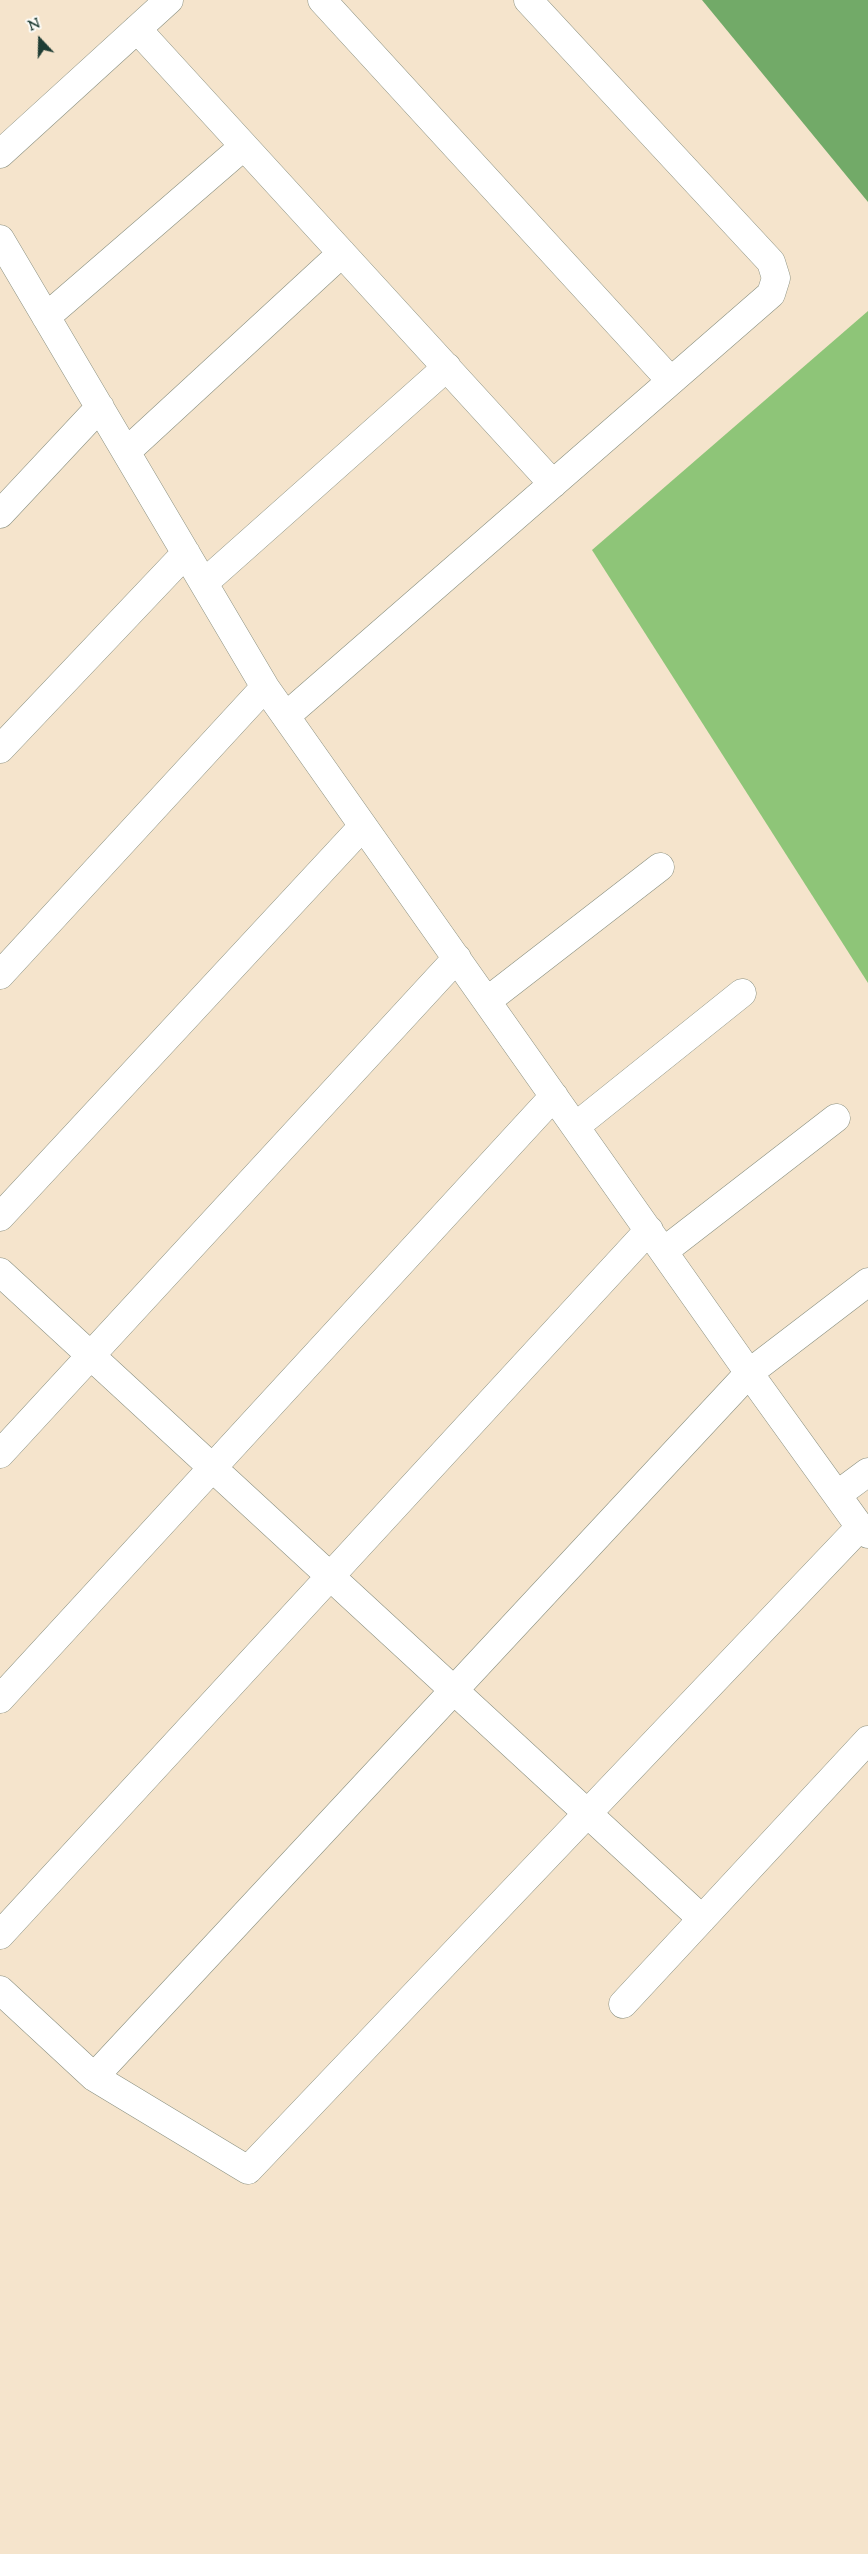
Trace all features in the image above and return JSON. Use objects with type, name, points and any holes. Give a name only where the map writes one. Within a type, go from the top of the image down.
[{"type":"street","points":[[0,154],[169,0]]},
{"type":"street","points":[[322,0],[671,381]]},
{"type":"street","points":[[286,716],[771,294],[776,278],[771,262],[528,0]]},
{"type":"street","points":[[137,29],[553,484]]},
{"type":"street","points":[[46,317],[244,146]]},
{"type":"street","points":[[0,239],[7,271],[46,317],[265,687],[657,1240],[749,1373],[864,1531],[587,1813],[248,2170],[94,2077],[0,1990]]},
{"type":"street","points":[[126,452],[342,253]]},
{"type":"street","points":[[204,583],[447,367]]},
{"type":"street","points":[[0,514],[100,407]]},
{"type":"street","points":[[0,749],[186,553]]},
{"type":"street","points":[[0,974],[265,687]]},
{"type":"street","points":[[0,1217],[363,826]]},
{"type":"street","points":[[487,1001],[660,867]]},
{"type":"street","points":[[0,1454],[457,958]]},
{"type":"street","points":[[576,1126],[742,993]]},
{"type":"street","points":[[0,1699],[554,1096]]},
{"type":"street","points":[[0,1935],[330,1577],[657,1240],[836,1118]]},
{"type":"street","points":[[0,1272],[702,1919]]},
{"type":"street","points":[[94,2077],[749,1373],[868,1282]]},
{"type":"street","points":[[837,1496],[868,1472]]},
{"type":"street","points":[[623,2004],[868,1740]]},
{"type":"green space","points":[[702,0],[868,0],[868,202]]},
{"type":"green space","points":[[868,311],[868,983],[592,550]]}]
